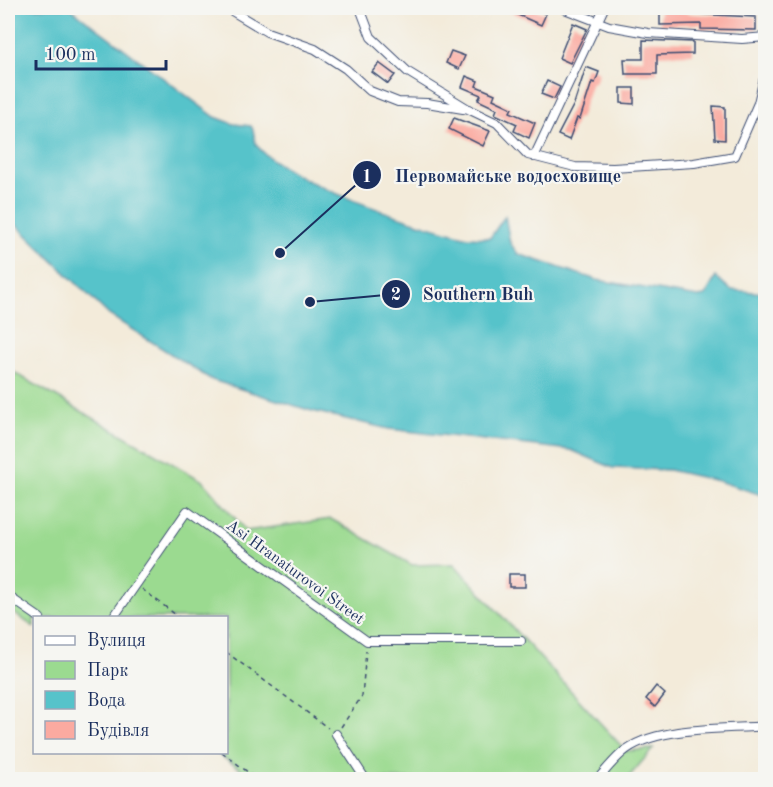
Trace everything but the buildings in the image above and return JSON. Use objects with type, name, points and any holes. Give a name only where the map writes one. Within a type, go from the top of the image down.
[{"type":"street","points":[[227,8],[267,32],[315,50],[346,69],[370,91],[398,102],[427,103],[470,110]]},
{"type":"street","points":[[360,8],[371,38],[408,72],[470,110],[497,123],[528,155],[575,167],[613,168],[694,164],[735,156],[758,103],[765,70]]},
{"type":"street","points":[[562,8],[598,22],[648,33],[742,39],[765,37]]},
{"type":"street","points":[[534,157],[604,8]]},
{"type":"street","name":"Asi Hranaturovoi Street","points":[[113,616],[188,511],[367,641],[520,641]]},
{"type":"street","points":[[8,596],[37,616]]},
{"type":"street","points":[[597,780],[623,752],[645,740],[683,733],[765,726]]},
{"type":"street","points":[[336,734],[366,780]]},
{"type":"path","points":[[136,585],[177,616]]},
{"type":"path","points":[[228,653],[336,734],[362,696],[367,641]]},
{"type":"path","points":[[223,754],[258,780]]},
{"type":"green space","points":[[8,369],[203,481],[246,531],[331,519],[412,565],[454,564],[626,751],[653,749],[627,779],[256,779],[218,754],[228,754],[228,616],[33,616],[33,626],[8,609]]},
{"type":"water","points":[[8,8],[70,8],[215,117],[234,124],[251,126],[256,144],[274,161],[326,189],[356,201],[418,223],[468,237],[490,238],[505,216],[510,243],[518,254],[597,280],[698,297],[705,296],[716,277],[731,290],[765,293],[765,496],[718,481],[669,470],[613,468],[571,450],[389,429],[312,411],[212,380],[109,315],[8,217]]},
{"type":"place","name":"Первомайське водосховище","points":[[280,253]]},
{"type":"place","name":"Southern Buh","points":[[310,302]]}]
